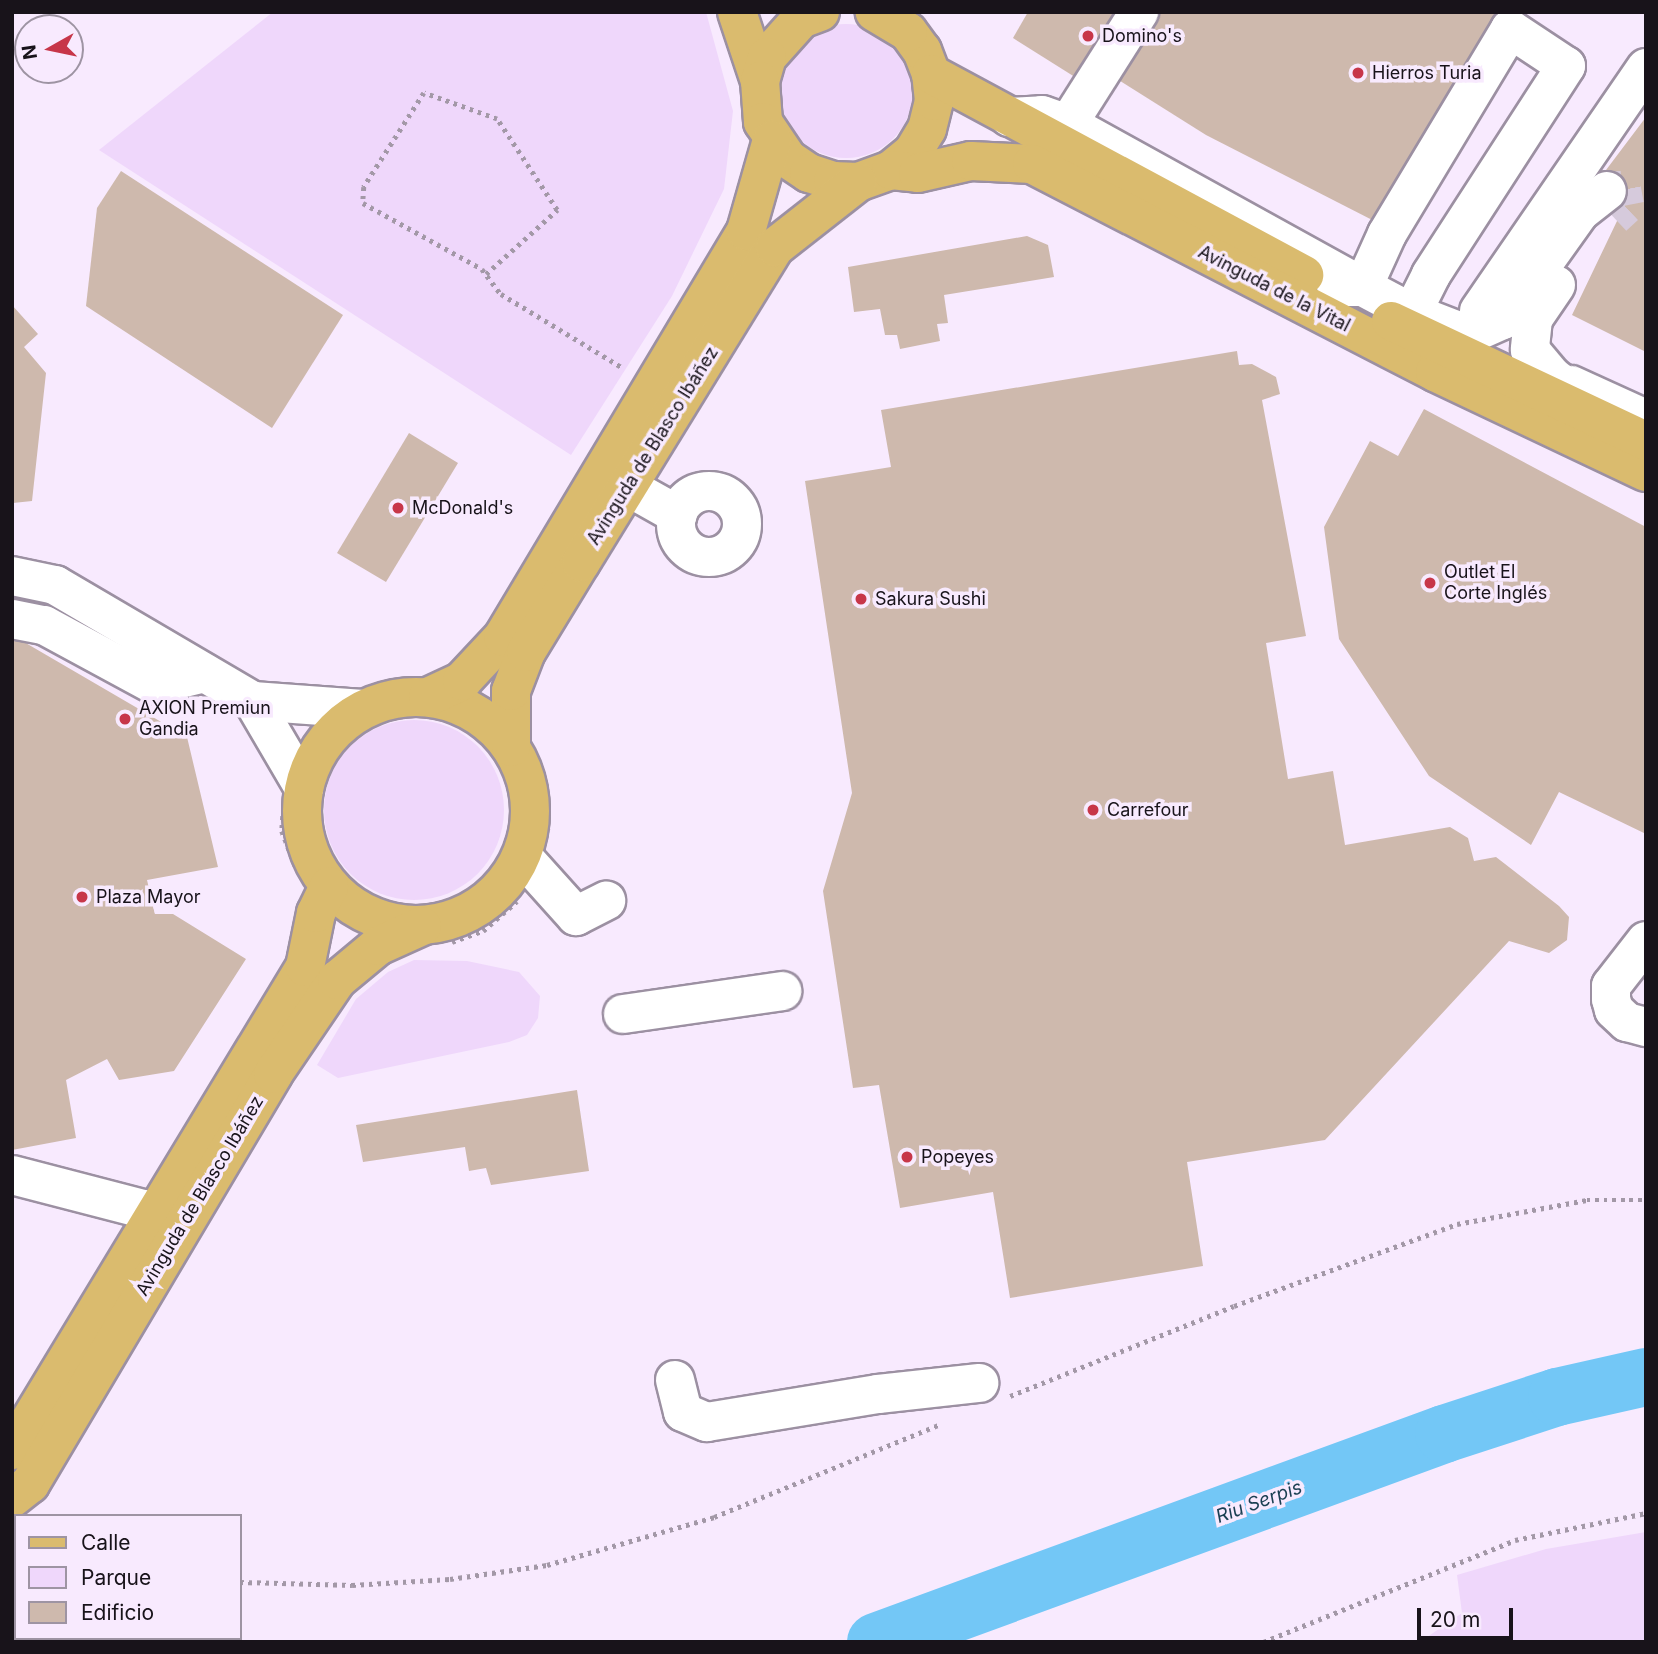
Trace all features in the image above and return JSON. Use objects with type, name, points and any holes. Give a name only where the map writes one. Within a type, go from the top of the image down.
[{"type":"main road","points":[[737,12],[760,81]]},
{"type":"main road","points":[[772,140],[759,102],[760,81],[767,57],[782,36],[801,19],[820,12]]},
{"type":"main road","name":"Avinguda de la Vital","points":[[875,12],[908,32],[927,62],[1009,117],[1345,287],[1440,329],[1639,430]]},
{"type":"main road","points":[[925,12],[927,62]]},
{"type":"main road","name":"Avinguda de Blasco Ibáñez","points":[[511,747],[511,691],[526,652],[775,247],[913,152],[927,129],[934,102],[927,62]]},
{"type":"main road","name":"Avinguda de la Vital","points":[[772,140],[788,159],[809,173],[875,176],[918,173],[971,161],[1032,164],[1435,372],[1646,472]]},
{"type":"main road","name":"Avinguda de Blasco Ibáñez","points":[[429,696],[461,681],[503,637],[746,231],[772,140]]},
{"type":"main road","points":[[429,696],[461,705],[489,722],[511,747],[527,781],[530,819],[522,856],[495,895],[475,910],[422,926],[371,917],[329,886],[311,857],[302,823],[304,788],[316,756],[336,729],[363,709],[395,698],[429,696]]},
{"type":"main road","name":"Avinguda de Blasco Ibáñez","points":[[12,1450],[305,967],[316,913],[329,886]]},
{"type":"main road","name":"Avinguda de Blasco Ibáñez","points":[[12,1498],[30,1484],[273,1074],[337,980],[377,946],[422,926]]},
{"type":"street","points":[[1068,124],[1139,12]]},
{"type":"street","points":[[1345,287],[1380,250],[1510,29],[1566,66],[1431,275],[1440,329]]},
{"type":"street","points":[[1440,329],[1489,300],[1646,68]]},
{"type":"street","name":"Avinguda de la Vital","points":[[1009,117],[1042,115],[1068,124],[1345,287]]},
{"type":"street","points":[[1440,329],[1503,320],[1580,212],[1610,204],[1533,319],[1530,350],[1553,377],[1639,430]]},
{"type":"street","points":[[1380,250],[1431,275]]},
{"type":"street","points":[[628,487],[678,515]]},
{"type":"street","points":[[12,576],[55,585],[253,701],[363,709]]},
{"type":"street","points":[[12,619],[44,625],[155,685],[205,673]]},
{"type":"street","points":[[253,701],[304,788]]},
{"type":"street","points":[[522,856],[576,916],[606,901]]},
{"type":"street","points":[[1646,941],[1611,986],[1611,999],[1614,1010],[1627,1022],[1646,1027]]},
{"type":"street","points":[[623,1014],[782,991]]},
{"type":"street","points":[[12,1175],[143,1209],[150,1225]]},
{"type":"street","points":[[12,1192],[150,1225]]},
{"type":"street","points":[[675,1380],[683,1412],[707,1422],[878,1394],[979,1383]]},
{"type":"path","points":[[486,274],[556,210],[497,119],[425,93],[364,187],[363,203],[486,274],[501,294],[636,376]]},
{"type":"path","points":[[1263,1642],[1515,1540],[1646,1513]]},
{"type":"green space","points":[[273,12],[706,12],[733,111],[724,189],[672,296],[571,455],[99,150]]},
{"type":"green space","points":[[846,24],[872,29],[894,43],[908,65],[913,91],[908,117],[894,139],[872,153],[846,158],[820,153],[798,139],[784,117],[779,91],[784,65],[798,43],[820,29]]},
{"type":"green space","points":[[414,720],[448,727],[477,747],[497,776],[504,810],[497,844],[477,873],[448,893],[414,900],[380,893],[351,873],[331,844],[324,810],[331,776],[351,747],[380,727]]},
{"type":"green space","points":[[414,960],[467,961],[519,972],[540,996],[538,1018],[527,1035],[509,1042],[338,1078],[317,1065],[356,999],[388,972]]},
{"type":"green space","points":[[1646,1532],[1646,1642],[1420,1642],[1462,1613],[1457,1575],[1546,1549]]},
{"type":"building","name":"Domino's","points":[[1028,12],[1128,12],[1086,84],[1013,38]]},
{"type":"building","name":"Hierros Turia","points":[[1156,12],[1509,12],[1384,226],[1206,135],[1117,79]]},
{"type":"building","points":[[1646,117],[1646,352],[1572,315],[1629,196],[1603,174]]},
{"type":"building","points":[[121,171],[343,315],[272,428],[86,306],[97,208]]},
{"type":"building","points":[[1027,236],[1048,245],[1054,277],[944,295],[948,323],[937,324],[940,341],[900,349],[897,335],[885,335],[880,309],[854,312],[848,267]]},
{"type":"building","points":[[12,305],[38,334],[24,347],[46,373],[32,501],[13,503]]},
{"type":"building","name":"Carrefour","points":[[1237,351],[1239,365],[1252,364],[1276,377],[1280,394],[1262,400],[1306,636],[1266,643],[1288,779],[1333,771],[1345,845],[1450,827],[1468,838],[1474,861],[1496,857],[1559,906],[1569,917],[1567,940],[1549,953],[1509,941],[1325,1140],[1187,1162],[1203,1266],[1010,1298],[993,1192],[900,1208],[879,1085],[853,1088],[823,891],[852,793],[805,481],[891,467],[881,410]]},
{"type":"building","points":[[1424,409],[1646,527],[1646,834],[1559,792],[1531,845],[1429,776],[1339,639],[1324,527],[1370,441],[1398,456]]},
{"type":"building","name":"McDonald's","points":[[409,433],[458,463],[386,582],[337,553]]},
{"type":"building","name":"Plaza Mayor","points":[[12,635],[187,737],[218,867],[147,880],[155,914],[173,914],[246,959],[174,1071],[119,1080],[107,1059],[66,1080],[76,1138],[12,1150]]},
{"type":"building","points":[[577,1090],[589,1171],[491,1185],[486,1168],[469,1171],[465,1147],[363,1162],[356,1125]]},
{"type":"waterway","name":"Riu Serpis","points":[[876,1642],[1444,1434],[1557,1397],[1646,1377]]},
{"type":"tunnel","points":[[1607,191],[1622,190],[1625,206],[1613,217]]},
{"type":"place","name":"Domino's","points":[[1088,36]]},
{"type":"place","name":"Hierros Turia","points":[[1358,73]]},
{"type":"place","name":"McDonald's","points":[[398,508]]},
{"type":"place","name":"Outlet El Corte Inglés","points":[[1430,583]]},
{"type":"place","name":"Sakura Sushi","points":[[861,599]]},
{"type":"place","name":"AXION Premiun Gandia","points":[[125,719]]},
{"type":"place","name":"Carrefour","points":[[1093,810]]},
{"type":"place","name":"Plaza Mayor","points":[[82,897]]},
{"type":"place","name":"Popeyes","points":[[907,1157]]}]
